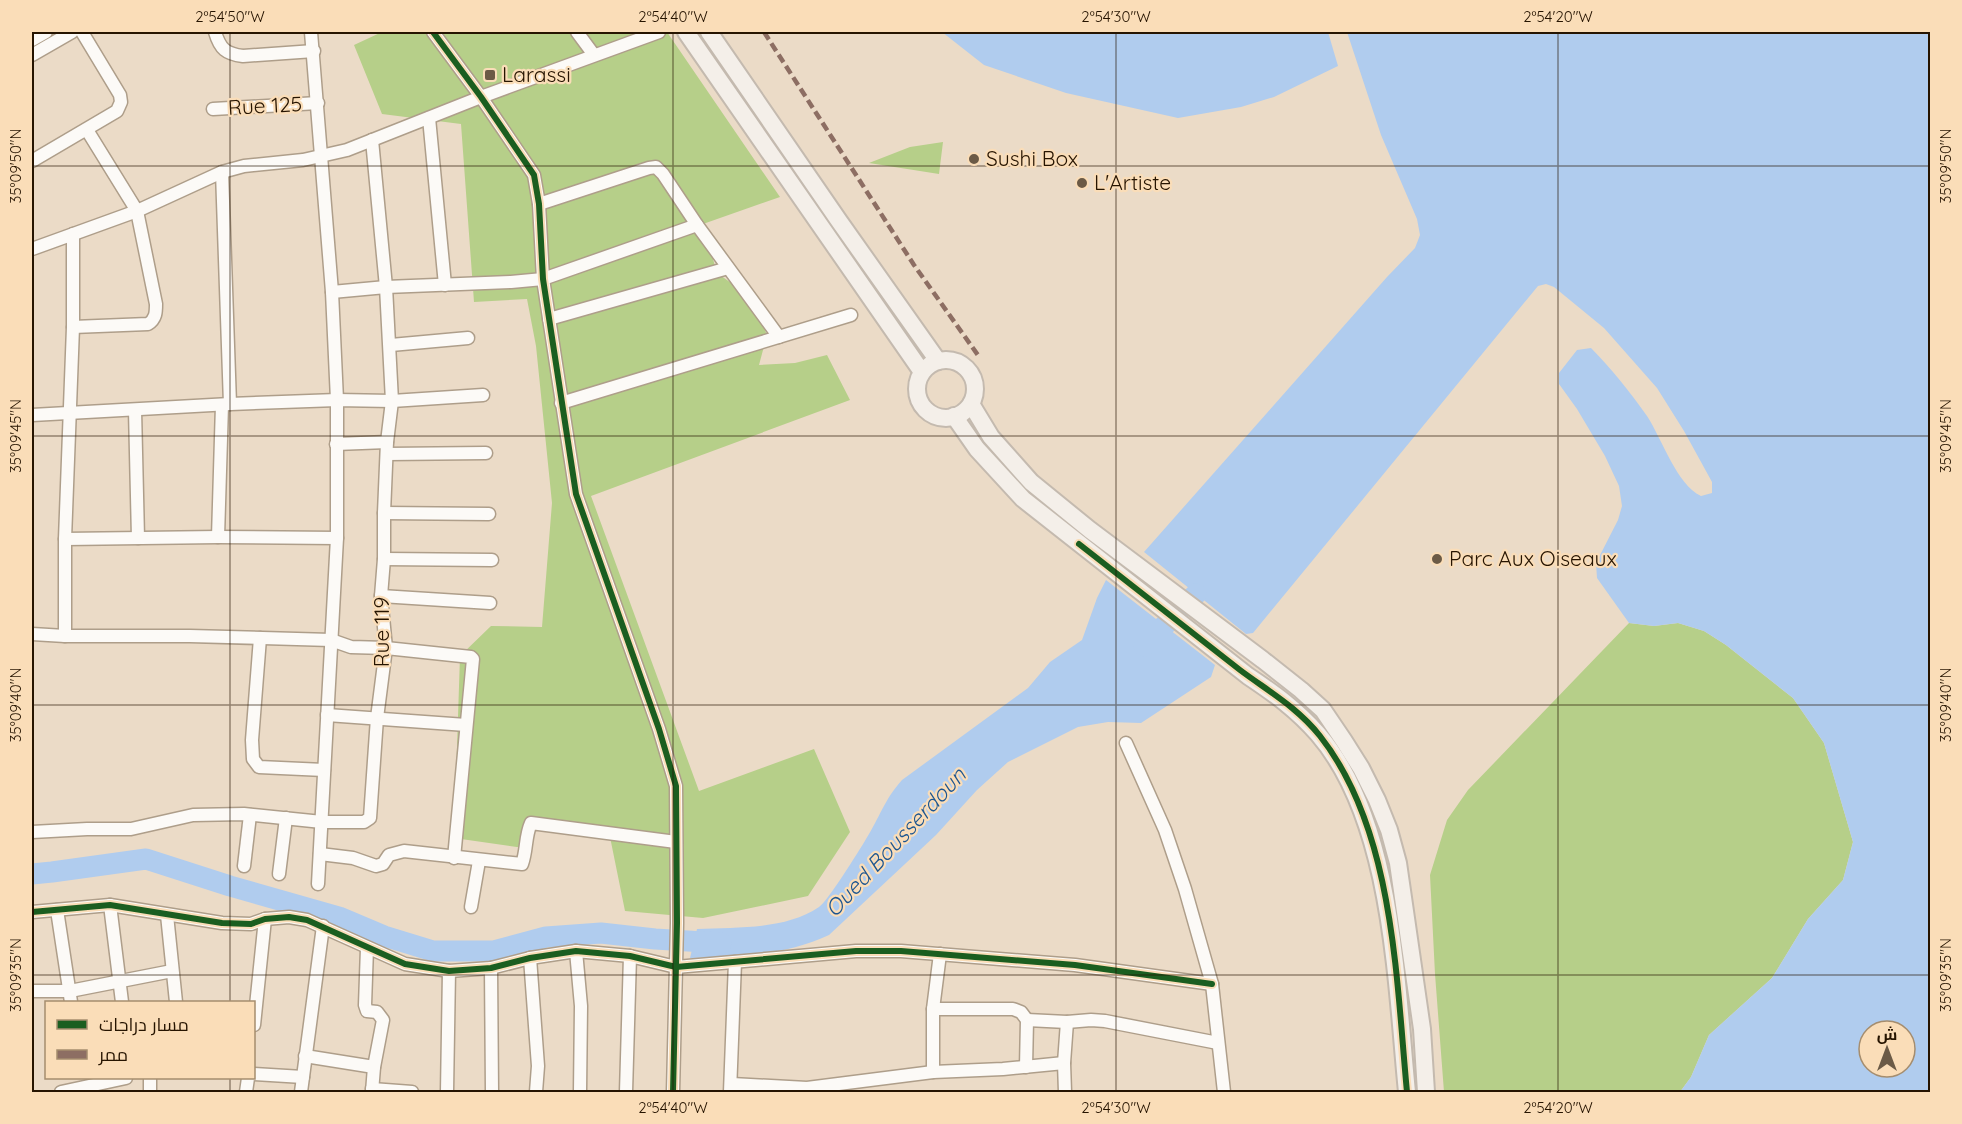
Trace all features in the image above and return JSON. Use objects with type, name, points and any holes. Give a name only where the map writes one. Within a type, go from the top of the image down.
[{"type":"main road","points":[[686,32],[922,372]]},
{"type":"main road","points":[[709,32],[938,361]]},
{"type":"main road","points":[[938,361],[954,361],[963,366],[974,383],[971,404],[963,412],[945,418],[932,414],[920,402],[917,393],[918,381],[922,372],[938,361]]},
{"type":"main road","points":[[971,404],[991,437],[1031,482],[1090,530],[1263,660],[1323,710],[1361,768],[1377,800],[1389,830],[1398,863],[1422,1029],[1426,1092]]},
{"type":"main road","points":[[954,416],[977,449],[1023,499],[1248,676],[1287,702],[1319,735],[1342,770],[1361,808],[1375,849],[1386,902],[1397,984],[1407,1092]]},
{"type":"street","points":[[32,40],[46,32]]},
{"type":"street","points":[[32,55],[72,32]]},
{"type":"street","points":[[32,161],[117,111],[121,102],[120,95],[82,32]]},
{"type":"street","points":[[215,32],[221,45],[232,55],[314,51]]},
{"type":"street","points":[[311,32],[332,292],[337,400],[337,538],[318,884]]},
{"type":"street","points":[[433,32],[534,175],[539,204],[543,279],[576,494],[659,729],[676,786],[677,923],[673,1092]]},
{"type":"street","points":[[577,32],[594,55]]},
{"type":"street","points":[[32,249],[137,211],[222,172],[244,166],[320,157],[347,150],[481,97],[659,32]]},
{"type":"street","name":"Rue 125","points":[[213,109],[318,103]]},
{"type":"street","points":[[429,118],[445,285]]},
{"type":"street","points":[[73,327],[148,324],[154,319],[156,304],[137,211],[87,130]]},
{"type":"street","name":"Rue 119","points":[[32,832],[131,829],[194,815],[250,815],[322,822],[364,822],[370,818],[377,718],[386,648],[381,596],[387,448],[392,400],[391,345],[372,140]]},
{"type":"street","points":[[539,204],[656,167],[779,337]]},
{"type":"street","points":[[218,537],[226,405],[222,172]]},
{"type":"street","points":[[332,292],[543,279],[697,225]]},
{"type":"street","points":[[65,636],[64,539],[71,413],[73,234]]},
{"type":"street","points":[[549,319],[728,268]]},
{"type":"street","points":[[561,403],[850,315]]},
{"type":"street","points":[[391,345],[468,338]]},
{"type":"street","points":[[32,415],[483,394]]},
{"type":"street","points":[[135,410],[138,538]]},
{"type":"street","points":[[336,444],[486,453]]},
{"type":"street","points":[[384,513],[489,514]]},
{"type":"street","points":[[64,539],[337,538]]},
{"type":"street","points":[[384,559],[492,560]]},
{"type":"street","points":[[381,596],[490,603]]},
{"type":"street","points":[[32,633],[65,636],[331,640],[351,646],[472,658],[454,858]]},
{"type":"street","points":[[260,638],[252,740],[253,759],[259,767],[324,770]]},
{"type":"street","points":[[327,716],[466,725]]},
{"type":"street","points":[[1126,743],[1165,830],[1185,889],[1212,984],[1224,1092]]},
{"type":"street","points":[[244,866],[250,815]]},
{"type":"street","points":[[279,874],[286,818]]},
{"type":"street","points":[[320,854],[353,858],[376,866],[382,864],[389,855],[404,851],[522,864],[526,851],[527,831],[531,823],[676,842]]},
{"type":"street","points":[[471,907],[479,861]]},
{"type":"street","points":[[32,912],[110,905],[239,924],[251,924],[265,919],[289,916],[323,926],[367,948],[405,963],[449,971],[491,968],[530,958],[576,951],[676,963],[735,962],[856,951],[901,951],[1075,965],[1212,984]]},
{"type":"street","points":[[110,905],[122,1001]]},
{"type":"street","points":[[57,910],[70,997]]},
{"type":"street","points":[[167,915],[176,1001]]},
{"type":"street","points":[[255,1015],[265,919]]},
{"type":"street","points":[[302,1092],[323,926]]},
{"type":"street","points":[[367,948],[365,1005],[367,1011],[377,1012],[383,1020],[372,1091],[412,1092]]},
{"type":"street","points":[[576,951],[581,1006],[580,1092]]},
{"type":"street","points":[[933,1072],[933,1009],[940,954]]},
{"type":"street","points":[[626,1092],[630,956]]},
{"type":"street","points":[[530,958],[538,1066],[536,1092]]},
{"type":"street","points":[[735,962],[731,1088],[807,1090],[933,1072],[1064,1063]]},
{"type":"street","points":[[491,968],[492,1092]]},
{"type":"street","points":[[32,991],[70,997],[119,982],[172,971]]},
{"type":"street","points":[[447,1092],[449,971]]},
{"type":"street","points":[[933,1009],[1013,1009],[1021,1012],[1027,1020],[1026,1067]]},
{"type":"street","points":[[1027,1020],[1105,1021],[1218,1043]]},
{"type":"street","points":[[1065,1092],[1064,1063],[1067,1022]]},
{"type":"street","points":[[305,1056],[374,1067]]},
{"type":"street","points":[[255,1074],[303,1077]]},
{"type":"street","points":[[61,1092],[81,1083],[111,1079]]},
{"type":"green space","points":[[382,32],[667,32],[780,197],[703,224],[717,273],[751,297],[767,335],[759,365],[795,363],[827,355],[850,400],[591,496],[699,791],[814,749],[850,832],[808,896],[703,918],[625,911],[610,837],[534,825],[524,848],[454,838],[460,656],[491,626],[542,627],[552,503],[536,346],[527,299],[474,302],[461,124],[382,114],[354,45]]},
{"type":"green space","points":[[943,142],[939,174],[869,163],[910,147]]},
{"type":"green space","points":[[1629,623],[1654,626],[1678,623],[1704,631],[1726,645],[1793,698],[1824,743],[1853,842],[1843,880],[1808,919],[1772,978],[1709,1035],[1691,1077],[1680,1092],[1444,1092],[1430,875],[1447,820],[1468,790]]},
{"type":"water","points":[[942,32],[1328,32],[1338,66],[1274,97],[1241,107],[1178,118],[1066,93],[984,65]]},
{"type":"water","points":[[1347,32],[1930,32],[1930,1092],[1680,1092],[1691,1077],[1709,1035],[1772,978],[1808,919],[1843,880],[1853,842],[1824,743],[1793,698],[1726,645],[1704,631],[1678,623],[1654,626],[1629,623],[1597,578],[1596,563],[1618,520],[1622,506],[1619,486],[1605,456],[1559,384],[1559,373],[1577,350],[1591,348],[1620,380],[1647,416],[1677,472],[1692,490],[1701,496],[1712,493],[1712,482],[1657,388],[1604,328],[1554,287],[1546,284],[1538,286],[1253,633],[1246,634],[1144,552],[1415,248],[1420,235],[1417,219],[1381,135]]},
{"type":"water","points":[[1106,580],[1215,665],[1211,677],[1141,723],[1108,722],[1078,727],[1008,762],[977,790],[936,835],[829,935],[795,947],[761,954],[690,958],[697,929],[776,924],[819,907],[843,876],[902,780],[1028,688],[1050,662],[1082,640]]},
{"type":"waterway","points":[[1144,646],[1196,594]]},
{"type":"waterway","name":"Oued Bousserdoun","points":[[32,874],[146,859],[339,917],[384,936],[433,951],[494,951],[546,937],[601,933],[721,943]]},
{"type":"marked path","points":[[764,32],[914,265],[980,358]]},
{"type":"cycle path","points":[[433,32],[534,175],[539,204],[543,279],[576,494],[659,729],[676,786],[677,923],[673,1092]]},
{"type":"cycle path","points":[[1079,544],[1292,708],[1320,736],[1345,774],[1363,815],[1377,860],[1387,906],[1394,954],[1407,1092]]},
{"type":"cycle path","points":[[32,912],[110,905],[222,923],[251,924],[265,919],[289,917],[307,920],[405,964],[449,971],[491,968],[530,958],[576,951],[630,956],[676,967],[856,951],[901,951],[1075,965],[1212,984]]},
{"type":"place","name":"Larassi","points":[[490,75]]},
{"type":"place","name":"Sushi Box","points":[[974,159]]},
{"type":"place","name":"L'Artiste","points":[[1082,183]]},
{"type":"place","name":"Parc Aux Oiseaux","points":[[1437,559]]}]
